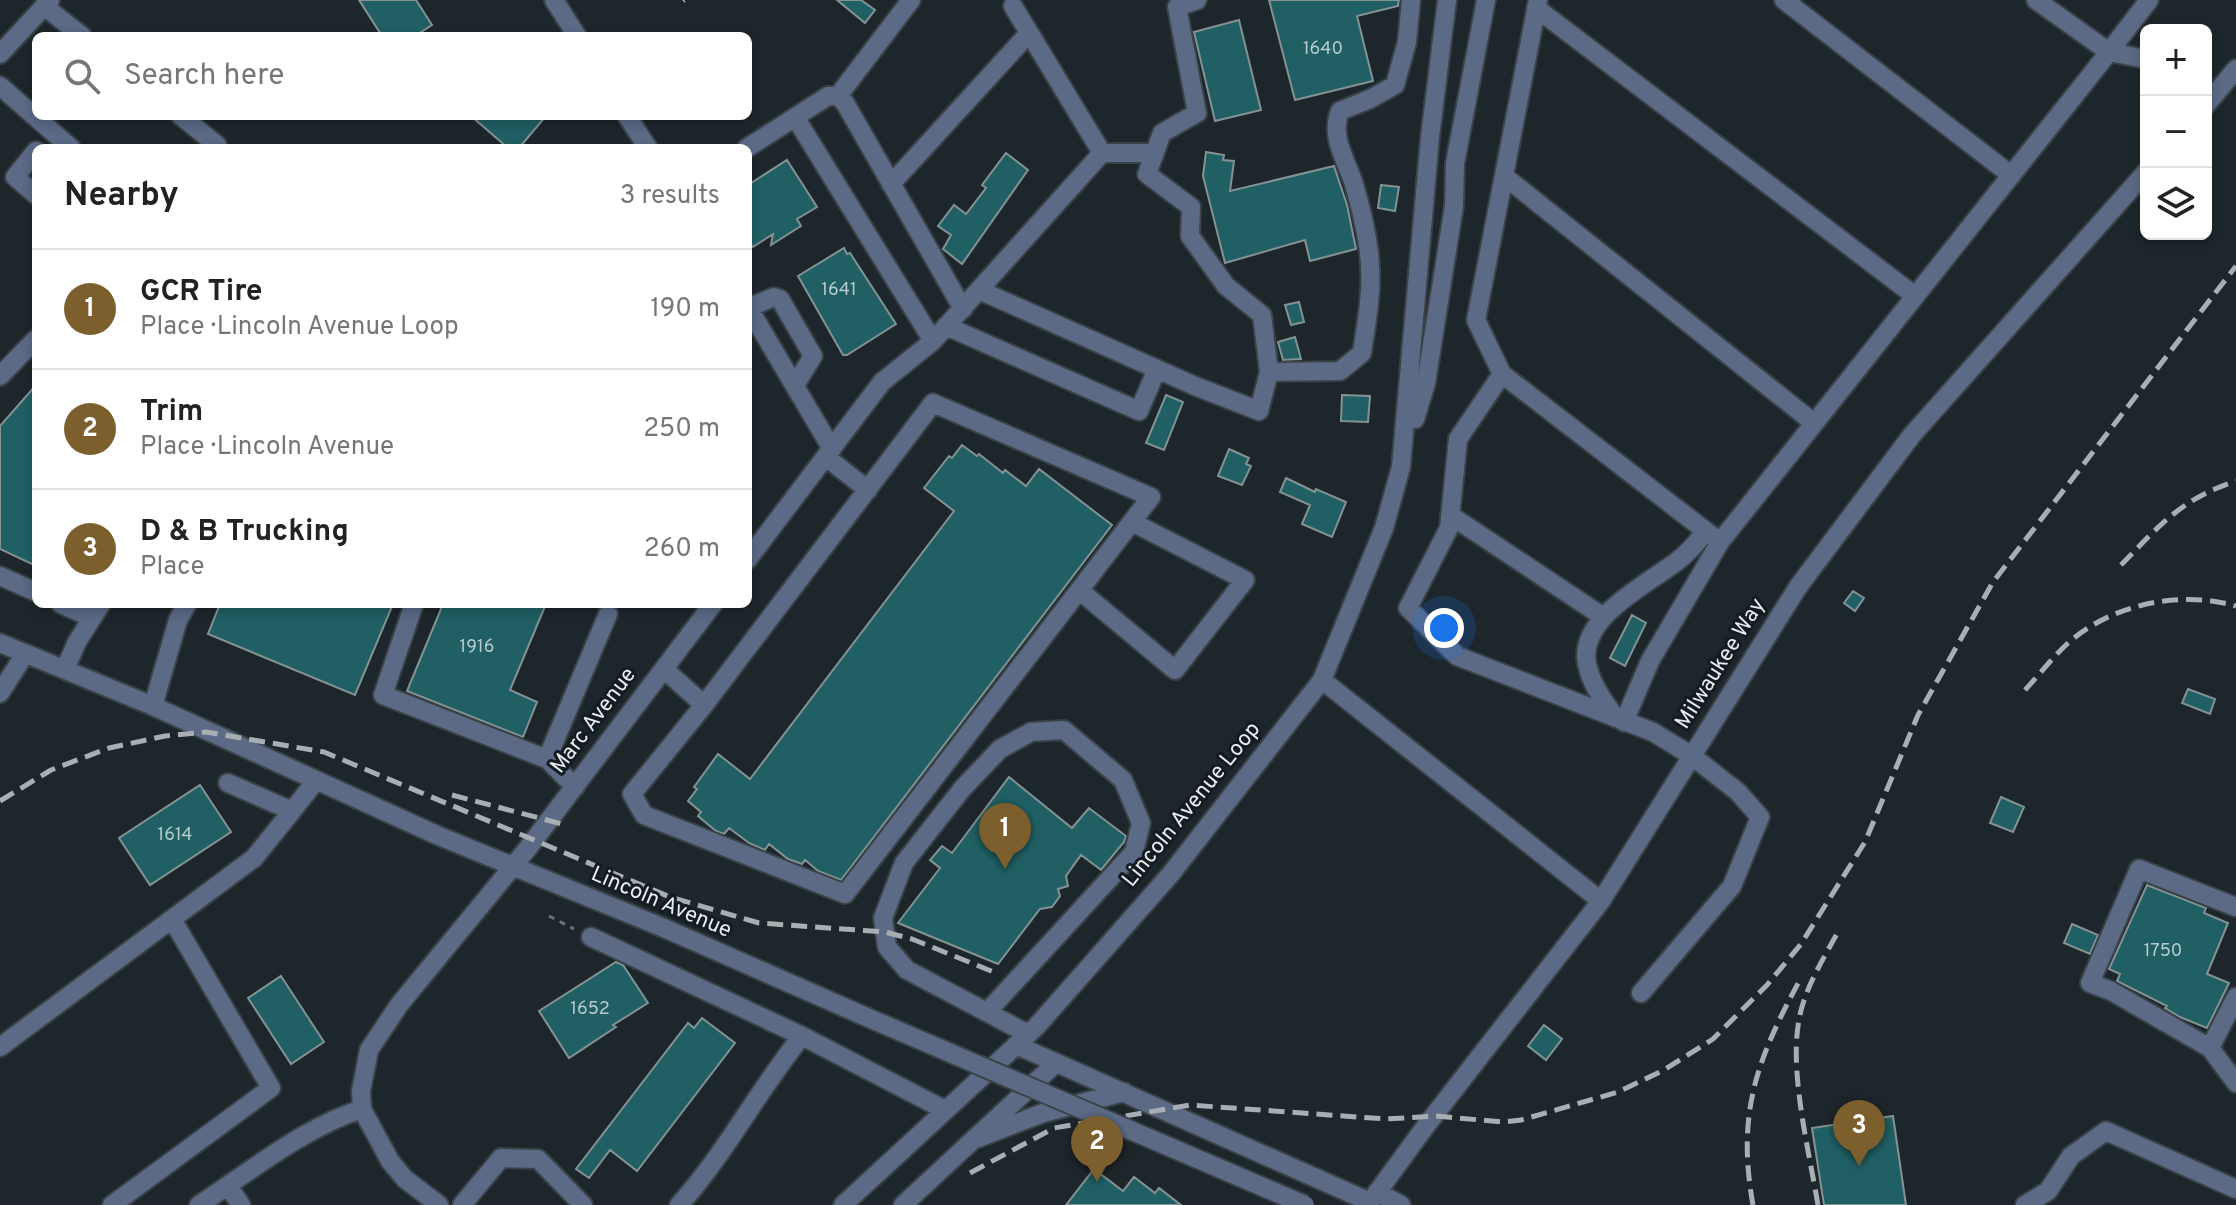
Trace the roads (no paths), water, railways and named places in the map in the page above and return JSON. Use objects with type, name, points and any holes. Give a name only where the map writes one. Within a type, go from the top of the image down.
[{"type":"street","points":[[554,0],[574,32]]},
{"type":"street","points":[[838,96],[911,0]]},
{"type":"street","points":[[979,290],[1259,411],[1269,372],[1262,315],[1226,286],[1190,236],[1191,207],[1147,174],[1162,133],[1197,113],[1177,7],[1197,0]]},
{"type":"street","points":[[1269,372],[1340,371],[1362,353],[1370,267],[1360,210],[1337,141],[1336,120],[1340,111],[1395,85],[1407,42],[1411,0]]},
{"type":"street","points":[[1401,467],[1430,137],[1447,0]]},
{"type":"street","points":[[1401,467],[1426,383],[1454,206],[1455,163],[1486,0]]},
{"type":"street","points":[[1784,0],[2011,175]]},
{"type":"street","points":[[2036,0],[2109,52],[2140,58]]},
{"type":"street","points":[[1620,720],[1713,536],[1814,423],[2149,0]]},
{"type":"street","points":[[1013,2],[1102,153]]},
{"type":"street","points":[[0,54],[47,3],[78,32]]},
{"type":"street","points":[[1713,536],[1502,374],[1476,320],[1537,4],[1915,296]]},
{"type":"street","points":[[891,184],[1029,33]]},
{"type":"street","points":[[2212,98],[2236,69]]},
{"type":"street","points":[[0,86],[32,114]]},
{"type":"street","points":[[752,145],[828,96],[838,96],[845,103],[963,309]]},
{"type":"street","points":[[795,117],[933,341]]},
{"type":"street","points":[[39,120],[67,144]]},
{"type":"street","points":[[186,120],[216,144]]},
{"type":"street","points":[[630,120],[645,144]]},
{"type":"street","points":[[42,144],[52,131]]},
{"type":"street","points":[[752,554],[882,382],[933,341],[1102,153],[1155,153]]},
{"type":"street","points":[[32,156],[15,177],[32,192]]},
{"type":"street","points":[[1504,176],[1814,423]]},
{"type":"street","name":"Milwaukee Way","points":[[1372,1200],[1601,901],[1798,587],[1912,435],[2140,179]]},
{"type":"street","points":[[752,305],[774,297],[780,299],[813,356],[795,385]]},
{"type":"street","points":[[752,314],[795,385],[829,453],[868,490]]},
{"type":"street","points":[[946,326],[1139,411],[1157,369]]},
{"type":"street","points":[[0,376],[32,343]]},
{"type":"street","points":[[1502,374],[1458,439],[1449,528],[1408,608],[1457,656],[1653,732],[1692,756],[1738,792],[1760,817],[1732,886],[1641,993]]},
{"type":"street","points":[[933,403],[1151,497],[1132,522],[845,894],[644,815],[632,794],[704,705],[933,403]]},
{"type":"street","name":"Lincoln Avenue Loop","points":[[843,1205],[1022,1040],[1170,875],[1322,680],[1384,528],[1401,467]]},
{"type":"street","points":[[1450,515],[1602,616]]},
{"type":"street","points":[[1079,590],[1175,670],[1245,580],[1132,522]]},
{"type":"street","points":[[1620,720],[1598,692],[1586,662],[1592,631],[1602,616],[1695,546],[1713,536]]},
{"type":"street","points":[[0,576],[32,590]]},
{"type":"street","points":[[153,706],[178,620],[185,608]]},
{"type":"street","points":[[413,608],[383,695],[547,759],[575,787]]},
{"type":"street","name":"Marc Avenue","points":[[513,867],[710,608]]},
{"type":"street","points":[[65,669],[96,611]]},
{"type":"street","points":[[547,759],[608,614]]},
{"type":"street","name":"Lincoln Avenue","points":[[0,643],[153,706],[315,782],[664,928],[1305,1205]]},
{"type":"street","points":[[2,687],[25,654]]},
{"type":"street","points":[[664,669],[704,705]]},
{"type":"street","points":[[1322,680],[1601,901]]},
{"type":"street","points":[[987,1012],[1134,852],[1141,823],[1123,780],[1064,730],[1031,732],[1000,749],[962,789],[904,863],[883,918],[887,947],[907,970],[987,1012],[1056,1063],[1372,1200],[1401,1205]]},
{"type":"street","points":[[0,1047],[254,858],[315,782]]},
{"type":"street","points":[[228,783],[292,811]]},
{"type":"street","points":[[439,1205],[405,1179],[390,1161],[362,1109],[361,1091],[369,1050],[399,1005],[513,867]]},
{"type":"street","points":[[2236,907],[2139,869],[2090,983],[2111,991],[2210,1048],[2236,1083]]},
{"type":"street","points":[[112,1205],[271,1088],[172,919]]},
{"type":"street","points":[[591,937],[802,1036],[945,1110]]},
{"type":"street","points":[[2210,1048],[2236,997]]},
{"type":"street","points":[[679,1205],[706,1175],[776,1068],[802,1036]]},
{"type":"street","points":[[903,1205],[1056,1063]]},
{"type":"street","points":[[968,1142],[1043,1113],[1124,1092]]},
{"type":"street","points":[[199,1205],[309,1134],[342,1115],[362,1109]]},
{"type":"street","points":[[2025,1205],[2048,1191],[2071,1156],[2106,1131],[2236,1189]]},
{"type":"street","points":[[462,1205],[501,1158],[538,1159],[583,1205]]},
{"type":"street","points":[[228,1186],[241,1205]]},
{"type":"railway","points":[[970,1173],[1054,1128],[1190,1105],[1386,1119],[1435,1116],[1503,1122],[1521,1120],[1618,1092],[1664,1070],[1713,1039],[1767,985],[1801,944],[1865,842],[1918,715],[1993,582],[2236,266]]},
{"type":"railway","points":[[2121,565],[2172,515],[2200,496],[2236,481]]},
{"type":"railway","points":[[2025,690],[2067,644],[2085,630],[2125,610],[2170,600],[2214,601],[2236,606]]},
{"type":"railway","points":[[0,801],[51,770],[109,748],[165,736],[206,732],[324,752],[670,897],[759,923],[885,932],[912,939],[996,973]]},
{"type":"railway","points":[[452,795],[562,824]]},
{"type":"railway","points":[[1818,1205],[1801,1112],[1797,1041],[1805,997],[1839,930]]},
{"type":"railway","points":[[1753,1205],[1748,1171],[1749,1113],[1773,1033],[1802,976]]},
{"type":"place","name":"GCR Tire","points":[[1005,869]]},
{"type":"place","name":"D & B Trucking","points":[[1859,1166]]},
{"type":"place","name":"Trim","points":[[1097,1182]]}]
